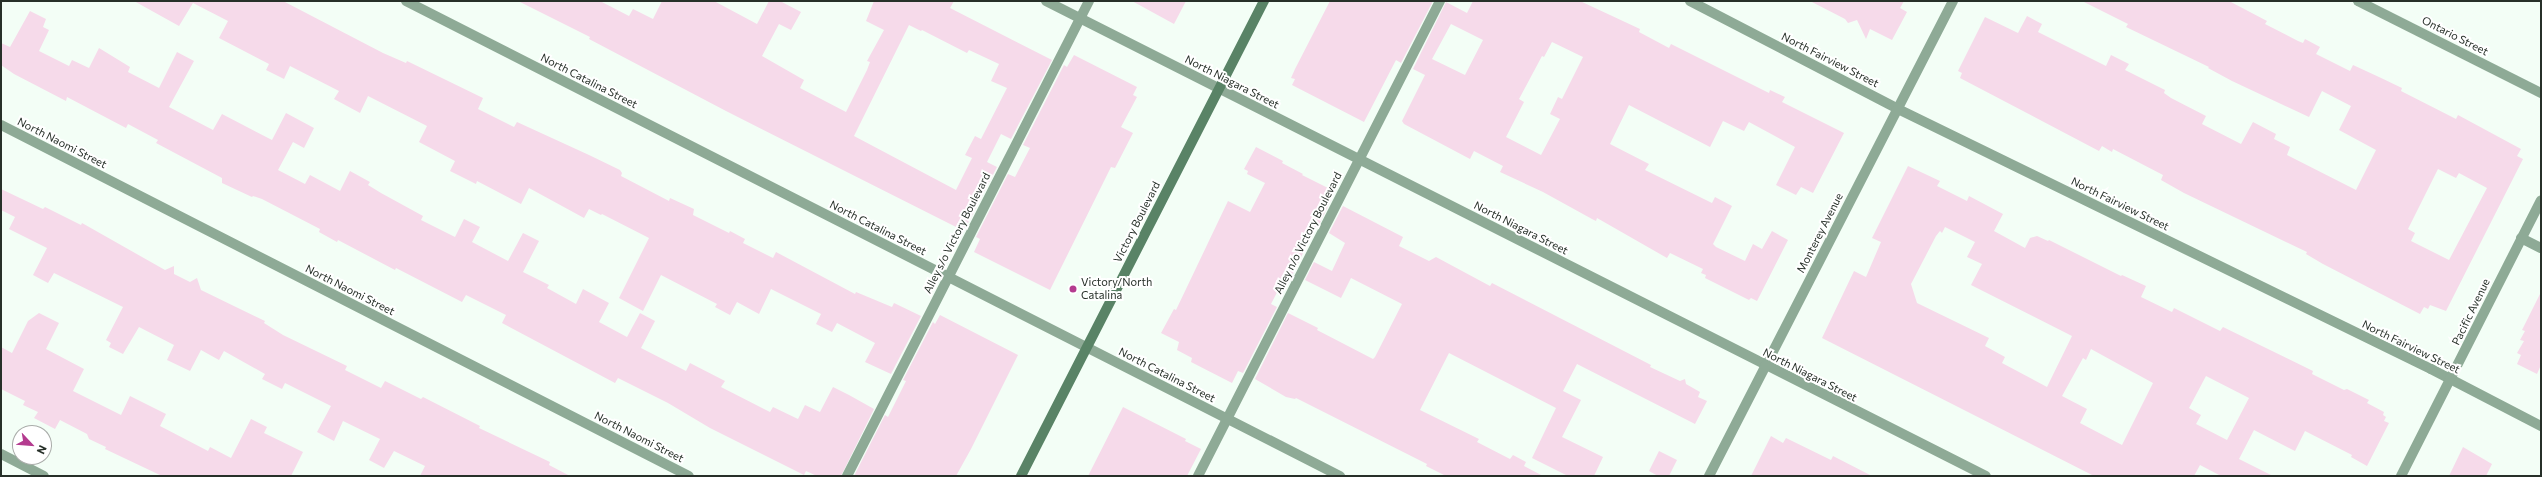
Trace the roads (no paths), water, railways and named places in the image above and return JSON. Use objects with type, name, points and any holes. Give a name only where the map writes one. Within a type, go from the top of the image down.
[{"type":"main road","name":"Victory Boulevard","points":[[1021,476],[1264,1]]},
{"type":"street","name":"North Catalina Street","points":[[406,1],[1340,476]]},
{"type":"street","name":"North Niagara Street","points":[[1046,1],[1765,366],[1986,476]]},
{"type":"street","name":"Alley s/o Victory Boulevard","points":[[847,476],[1089,1]]},
{"type":"street","name":"Alley n/o Victory Boulevard","points":[[1198,476],[1440,1]]},
{"type":"street","name":"North Fairview Street","points":[[1690,1],[1898,109],[2451,380],[2541,426]]},
{"type":"street","name":"Monterey Avenue","points":[[1708,476],[1953,1]]},
{"type":"street","name":"Ontario Street","points":[[2358,1],[2541,93]]},
{"type":"street","name":"North Naomi Street","points":[[1,125],[689,476]]},
{"type":"street","name":"Pacific Avenue","points":[[2401,476],[2541,200]]},
{"type":"street","points":[[2521,238],[2541,248]]},
{"type":"street","points":[[1,454],[44,476]]},
{"type":"place","name":"Victory/North Catalina","points":[[1073,289]]}]
